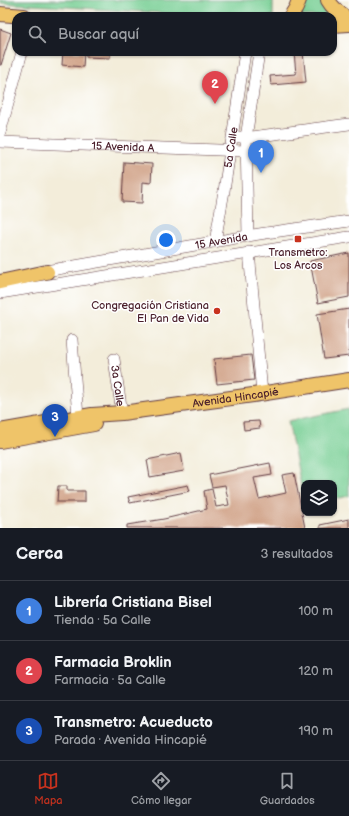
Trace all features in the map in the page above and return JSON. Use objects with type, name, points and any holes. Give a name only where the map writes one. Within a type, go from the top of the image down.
[{"type":"main road","points":[[294,12],[299,0]]},
{"type":"main road","points":[[328,0],[341,15],[349,20]]},
{"type":"main road","points":[[0,14],[12,15]]},
{"type":"main road","points":[[337,25],[349,24]]},
{"type":"main road","points":[[0,282],[47,272]]},
{"type":"main road","name":"Avenida Hincapié","points":[[0,431],[78,417],[122,413],[349,380]]},
{"type":"main road","name":"Avenida Hincapié","points":[[0,441],[91,425],[122,413]]},
{"type":"street","points":[[0,133],[21,56]]},
{"type":"street","name":"5a Calle","points":[[215,242],[244,56]]},
{"type":"street","name":"5a Calle","points":[[248,236],[246,138],[258,56]]},
{"type":"street","points":[[232,137],[246,138],[349,124]]},
{"type":"street","name":"15 Avenida A","points":[[0,142],[246,151]]},
{"type":"street","name":"15 Avenida","points":[[0,276],[47,272],[248,236],[349,220]]},
{"type":"street","name":"15 Avenida","points":[[0,293],[349,237]]},
{"type":"street","points":[[249,252],[262,393]]},
{"type":"street","points":[[72,340],[78,417]]},
{"type":"street","name":"3a Calle","points":[[114,359],[122,413]]},
{"type":"green space","points":[[0,0],[273,0],[273,12],[146,12],[0,3]]},
{"type":"green space","points":[[304,0],[323,0],[332,12],[300,12]]},
{"type":"green space","points":[[349,409],[349,496],[337,498],[337,480],[301,480],[301,485],[288,421]]},
{"type":"building","points":[[0,29],[11,33],[1,65],[0,65]]},
{"type":"building","points":[[63,56],[84,56],[83,67],[62,65]]},
{"type":"building","points":[[110,56],[110,58],[86,57]]},
{"type":"building","points":[[294,56],[303,56],[306,82],[271,85],[270,76],[296,74]]},
{"type":"building","points":[[124,162],[152,164],[151,183],[143,182],[142,203],[122,202]]},
{"type":"building","points":[[349,253],[349,297],[318,303],[310,261]]},
{"type":"building","points":[[349,309],[349,356],[324,359],[317,314]]},
{"type":"building","points":[[251,355],[254,380],[217,384],[214,359]]},
{"type":"building","points":[[259,421],[260,428],[244,430],[243,422]]},
{"type":"building","points":[[181,453],[184,471],[150,477],[147,460]]},
{"type":"building","points":[[270,463],[272,475],[254,478],[259,499],[286,493],[282,475],[294,473],[301,508],[301,516],[303,516],[305,528],[127,528],[127,525],[164,519],[207,509],[204,491],[212,489],[216,507],[229,505],[225,485],[212,487],[209,475]]},
{"type":"building","points":[[188,485],[190,491],[130,503],[128,497]]},
{"type":"building","points":[[58,486],[67,486],[67,491],[85,491],[85,502],[57,502]]},
{"type":"building","points":[[349,519],[349,528],[320,528],[320,525]]},
{"type":"place","name":"Farmacia Broklin","points":[[215,104]]},
{"type":"place","name":"Librería Cristiana Bisel","points":[[261,173]]},
{"type":"place","name":"Transmetro: Los Arcos","points":[[298,239]]},
{"type":"place","name":"Congregación Cristiana El Pan de Vida","points":[[217,311]]},
{"type":"place","name":"Transmetro: Acueducto","points":[[55,437]]}]
